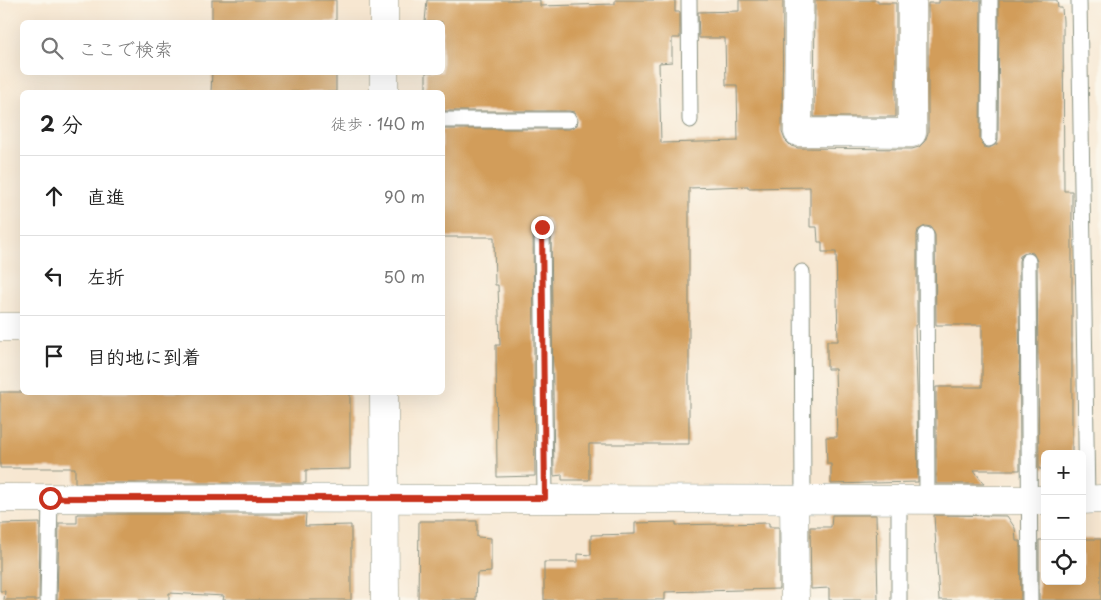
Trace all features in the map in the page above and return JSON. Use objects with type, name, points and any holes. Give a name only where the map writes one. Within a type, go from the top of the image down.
[{"type":"street","points":[[384,0],[384,20]]},
{"type":"street","points":[[799,0],[798,132],[912,133],[912,0]]},
{"type":"street","points":[[384,75],[384,90]]},
{"type":"street","points":[[0,327],[20,327]]},
{"type":"street","points":[[384,395],[385,600]]},
{"type":"street","points":[[0,498],[1037,500]]},
{"type":"street","points":[[794,600],[798,500]]},
{"type":"lane","points":[[689,0],[690,120]]},
{"type":"lane","points":[[990,0],[990,139]]},
{"type":"lane","points":[[1079,0],[1090,499]]},
{"type":"lane","points":[[445,120],[569,120]]},
{"type":"lane","points":[[542,227],[545,498]]},
{"type":"lane","points":[[926,235],[927,499]]},
{"type":"lane","points":[[1028,261],[1037,500],[1030,600]]},
{"type":"lane","points":[[798,500],[802,272]]},
{"type":"lane","points":[[48,600],[50,498]]},
{"type":"lane","points":[[899,500],[899,600]]},
{"type":"building","points":[[212,0],[336,0],[336,20],[212,20]]},
{"type":"building","points":[[427,0],[540,0],[540,6],[615,4],[615,0],[675,0],[675,12],[680,12],[680,38],[672,38],[672,62],[659,63],[661,143],[738,141],[737,85],[726,85],[725,38],[699,38],[698,12],[739,11],[739,0],[783,0],[782,132],[785,140],[791,146],[798,148],[912,149],[919,147],[925,141],[928,133],[928,3],[939,3],[939,0],[981,0],[980,139],[984,147],[989,148],[997,144],[998,139],[999,0],[1057,0],[1058,8],[1062,8],[1063,21],[1064,191],[1072,191],[1072,450],[1041,450],[1041,469],[1039,469],[1037,261],[1033,253],[1027,252],[1020,256],[1019,261],[1020,470],[974,470],[984,484],[936,484],[936,387],[982,387],[982,325],[936,325],[935,235],[931,227],[925,226],[918,230],[917,235],[917,325],[915,325],[918,482],[831,484],[831,464],[827,464],[826,437],[837,437],[835,369],[827,369],[827,341],[838,341],[836,252],[822,252],[822,242],[818,242],[817,227],[810,227],[810,187],[748,188],[748,186],[689,188],[689,444],[589,444],[589,480],[562,480],[562,475],[554,476],[551,227],[547,219],[541,218],[534,222],[533,227],[535,476],[497,477],[496,345],[500,345],[498,285],[495,285],[494,237],[445,237],[445,129],[569,129],[577,125],[578,120],[574,112],[569,111],[445,111],[445,90],[426,90],[426,75],[445,75],[445,20],[425,20]]},
{"type":"building","points":[[815,0],[878,0],[878,3],[896,3],[896,117],[814,117]]},
{"type":"building","points":[[212,75],[336,75],[336,90],[211,90]]},
{"type":"building","points":[[0,392],[20,392],[20,395],[350,395],[350,469],[306,470],[306,483],[75,483],[75,468],[0,468]]},
{"type":"building","points":[[77,514],[306,514],[305,526],[351,525],[351,600],[223,600],[224,596],[169,593],[169,600],[57,600],[59,523],[77,523]]},
{"type":"building","points":[[832,515],[876,515],[878,600],[829,600],[829,588],[811,589],[810,527],[831,527]]},
{"type":"building","points":[[934,515],[1007,516],[1015,528],[1016,541],[1020,541],[1021,600],[939,600]]},
{"type":"building","points":[[419,521],[477,521],[477,537],[491,538],[491,572],[477,573],[476,600],[418,600]]},
{"type":"building","points":[[676,522],[676,525],[769,523],[769,527],[779,527],[779,589],[665,592],[665,600],[544,600],[544,562],[578,562],[578,554],[591,555],[591,535],[635,534],[635,523]]},
{"type":"building","points":[[40,523],[39,600],[4,600],[5,591],[0,591],[0,524]]},
{"type":"building","points":[[1086,539],[1101,539],[1101,600],[1039,600],[1039,540],[1041,540],[1041,585],[1086,585]]},
{"type":"route","points":[[50,498],[545,498],[542,227]]}]
